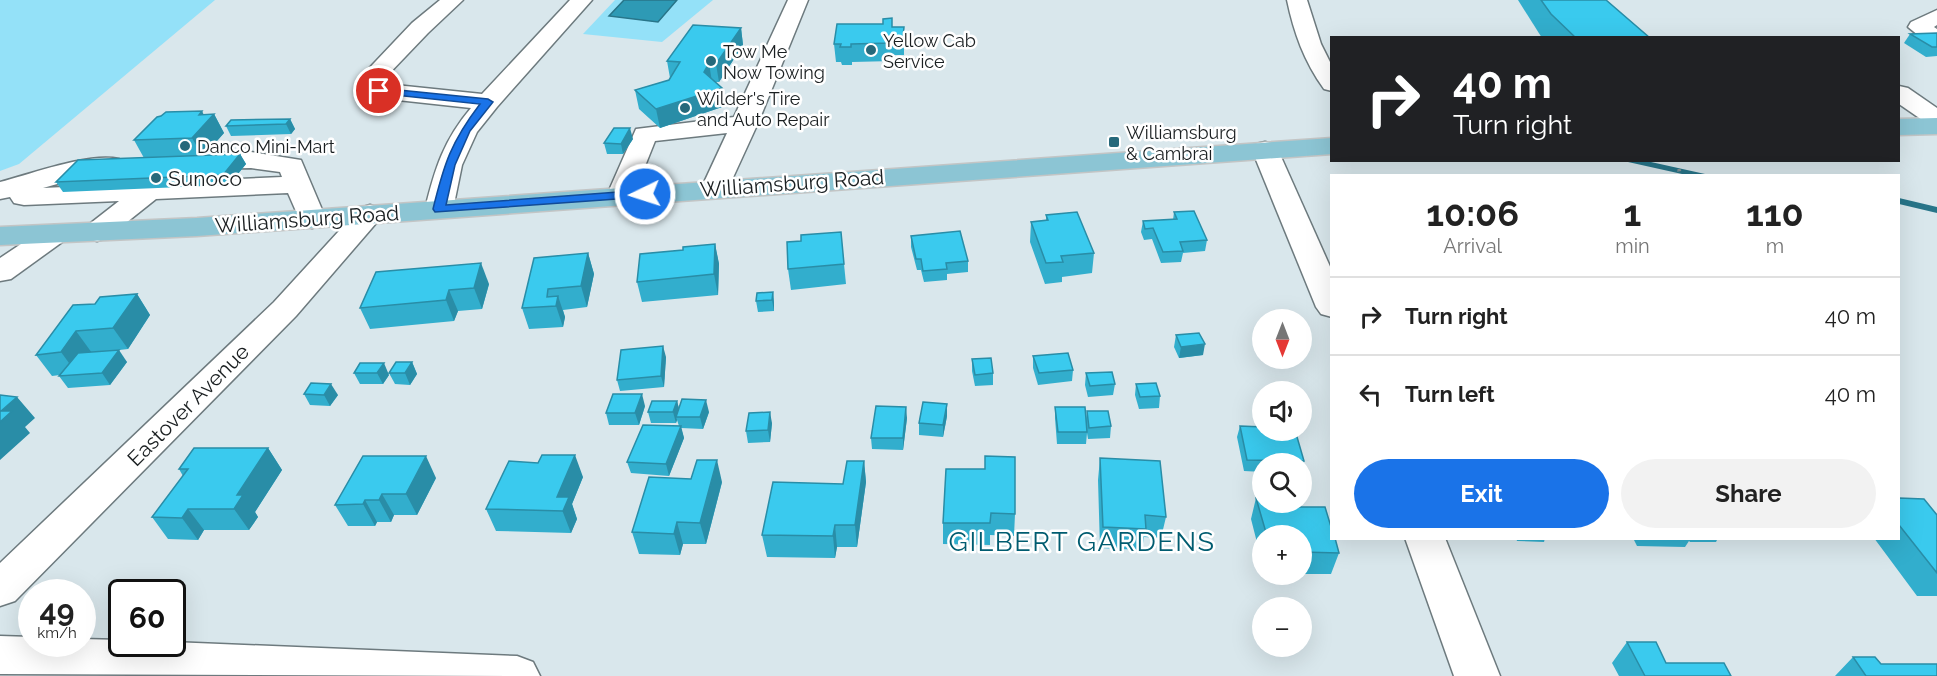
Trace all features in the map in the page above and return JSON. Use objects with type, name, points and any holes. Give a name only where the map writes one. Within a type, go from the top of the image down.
[{"type":"main road","points":[[1900,127],[1937,126]]},
{"type":"main road","name":"Williamsburg Road","points":[[0,236],[312,219],[621,195],[1330,146]]},
{"type":"street","points":[[453,0],[420,28],[370,80],[379,91],[488,102]]},
{"type":"street","points":[[439,209],[449,165],[465,130],[582,0]]},
{"type":"street","points":[[715,189],[798,0]]},
{"type":"street","points":[[1297,0],[1307,41],[1320,69],[1330,82]]},
{"type":"street","points":[[1937,16],[1919,27],[1937,39]]},
{"type":"street","points":[[1900,94],[1937,119]]},
{"type":"street","points":[[621,195],[645,134],[745,123]]},
{"type":"street","points":[[1265,150],[1330,302]]},
{"type":"street","points":[[171,162],[251,160],[291,166],[312,219]]},
{"type":"street","points":[[0,191],[88,167],[138,163]]},
{"type":"street","points":[[0,197],[146,193],[298,184]]},
{"type":"street","points":[[97,232],[146,193]]},
{"type":"street","name":"Eastover Avenue","points":[[0,590],[285,309],[370,214]]},
{"type":"street","points":[[0,272],[55,234]]},
{"type":"street","points":[[1426,540],[1477,676]]},
{"type":"street","points":[[0,655],[517,676]]},
{"type":"path","points":[[1679,169],[1680,174]]},
{"type":"shaded area","points":[[0,0],[215,0],[19,164],[0,171]]},
{"type":"shaded area","points":[[615,0],[713,0],[662,42],[583,34]]},
{"type":"shaded area","points":[[624,0],[677,0],[658,22],[609,16]]},
{"type":"building","points":[[1541,0],[1606,0],[1648,36],[1574,36],[1551,14]]},
{"type":"building","points":[[892,18],[892,27],[904,27],[903,37],[892,37],[892,43],[851,44],[851,47],[840,47],[841,44],[834,44],[837,24],[883,24],[883,19]]},
{"type":"building","points":[[693,25],[741,28],[716,64],[709,63],[704,72],[722,88],[656,109],[635,90],[669,80],[680,62],[667,61]]},
{"type":"building","points":[[1937,33],[1937,47],[1932,47],[1910,34]]},
{"type":"building","points":[[202,111],[199,115],[214,114],[192,138],[134,140],[157,117],[166,112]]},
{"type":"building","points":[[290,119],[286,124],[226,126],[231,120]]},
{"type":"building","points":[[614,128],[630,128],[621,144],[604,143]]},
{"type":"building","points":[[240,154],[223,175],[56,182],[78,160]]},
{"type":"building","points":[[1194,211],[1207,240],[1180,242],[1183,251],[1163,252],[1153,228],[1145,229],[1143,221],[1177,219],[1174,212]]},
{"type":"building","points":[[1077,212],[1094,253],[1061,256],[1063,262],[1046,263],[1031,222],[1048,220],[1046,215]]},
{"type":"building","points":[[960,231],[968,261],[946,263],[947,269],[923,271],[921,259],[916,259],[911,236]]},
{"type":"building","points":[[841,232],[844,264],[788,269],[787,242],[801,241],[801,235]]},
{"type":"building","points":[[715,244],[714,274],[637,282],[640,254]]},
{"type":"building","points":[[588,253],[581,286],[548,289],[547,297],[558,296],[556,306],[522,308],[534,258]]},
{"type":"building","points":[[481,263],[474,288],[449,290],[446,300],[360,308],[376,272]]},
{"type":"building","points":[[773,292],[772,300],[756,301],[757,293]]},
{"type":"building","points":[[137,294],[113,328],[76,331],[61,352],[36,355],[73,305],[95,304],[100,297]]},
{"type":"building","points":[[1199,333],[1205,344],[1181,347],[1176,335]]},
{"type":"building","points":[[663,346],[661,376],[617,380],[621,350]]},
{"type":"building","points":[[119,350],[102,373],[59,376],[78,353]]},
{"type":"building","points":[[1068,353],[1073,370],[1039,373],[1033,356]]},
{"type":"building","points":[[991,358],[993,373],[975,375],[972,359]]},
{"type":"building","points":[[396,362],[412,362],[405,373],[389,373]]},
{"type":"building","points":[[360,363],[384,363],[377,373],[354,373]]},
{"type":"building","points":[[1112,372],[1115,384],[1090,386],[1086,373]]},
{"type":"building","points":[[311,383],[331,384],[324,395],[304,394]]},
{"type":"building","points":[[1156,383],[1160,396],[1140,397],[1136,384]]},
{"type":"building","points":[[613,394],[642,394],[635,413],[606,413]]},
{"type":"building","points":[[0,395],[17,397],[1,411],[12,411],[0,422]]},
{"type":"building","points":[[682,399],[706,400],[700,417],[676,417]]},
{"type":"building","points":[[652,401],[677,401],[673,412],[648,412]]},
{"type":"building","points":[[923,402],[947,404],[943,425],[919,423]]},
{"type":"building","points":[[876,406],[906,407],[903,438],[871,438]]},
{"type":"building","points":[[1055,407],[1085,407],[1087,432],[1058,432]]},
{"type":"building","points":[[1087,411],[1108,411],[1111,426],[1089,428]]},
{"type":"building","points":[[770,412],[768,430],[746,431],[749,413]]},
{"type":"building","points":[[643,425],[681,426],[666,464],[627,462]]},
{"type":"building","points":[[1240,426],[1252,427],[1252,441],[1298,441],[1302,453],[1252,453],[1252,460],[1247,460]]},
{"type":"building","points":[[194,448],[268,448],[237,495],[243,495],[234,509],[188,509],[182,518],[152,517],[188,469],[179,469]]},
{"type":"building","points":[[542,455],[575,455],[557,497],[569,497],[563,511],[486,509],[509,461],[538,463]]},
{"type":"building","points":[[363,456],[426,456],[406,494],[382,494],[379,500],[365,500],[363,504],[335,505]]},
{"type":"building","points":[[985,456],[1015,457],[1015,514],[991,513],[990,523],[943,523],[946,469],[985,469]]},
{"type":"building","points":[[1100,458],[1160,461],[1166,517],[1145,515],[1146,529],[1103,527]]},
{"type":"building","points":[[697,460],[717,460],[700,523],[677,522],[674,534],[632,532],[649,477],[691,479]]},
{"type":"building","points":[[847,461],[864,461],[855,525],[835,525],[833,536],[762,535],[773,482],[843,484]]},
{"type":"building","points":[[1900,498],[1924,499],[1937,515],[1937,573],[1900,526]]},
{"type":"building","points":[[1312,507],[1325,507],[1330,523],[1330,540],[1336,540],[1339,553],[1312,552],[1312,525],[1264,525],[1260,513],[1312,513]]},
{"type":"building","points":[[1627,642],[1656,642],[1666,663],[1724,663],[1731,676],[1645,676]]},
{"type":"building","points":[[1853,657],[1875,657],[1881,664],[1937,664],[1937,676],[1866,676]]},
{"type":"waterway","points":[[1635,162],[1698,174]]},
{"type":"waterway","points":[[1900,201],[1937,210]]},
{"type":"place","name":"Yellow Cab Service","points":[[871,50]]},
{"type":"place","name":"Tow Me Now Towing","points":[[711,61]]},
{"type":"place","name":"Wilder's Tire and Auto Repair","points":[[685,108]]},
{"type":"place","name":"Williamsburg & Cambrai","points":[[1114,142]]},
{"type":"place","name":"Danco Mini-Mart","points":[[185,146]]},
{"type":"place","name":"Sunoco","points":[[156,178]]},
{"type":"district","name":"GILBERT GARDENS","points":[[1082,541]]},
{"type":"route","points":[[379,91],[488,102],[465,130],[449,165],[439,209],[645,194]]}]
